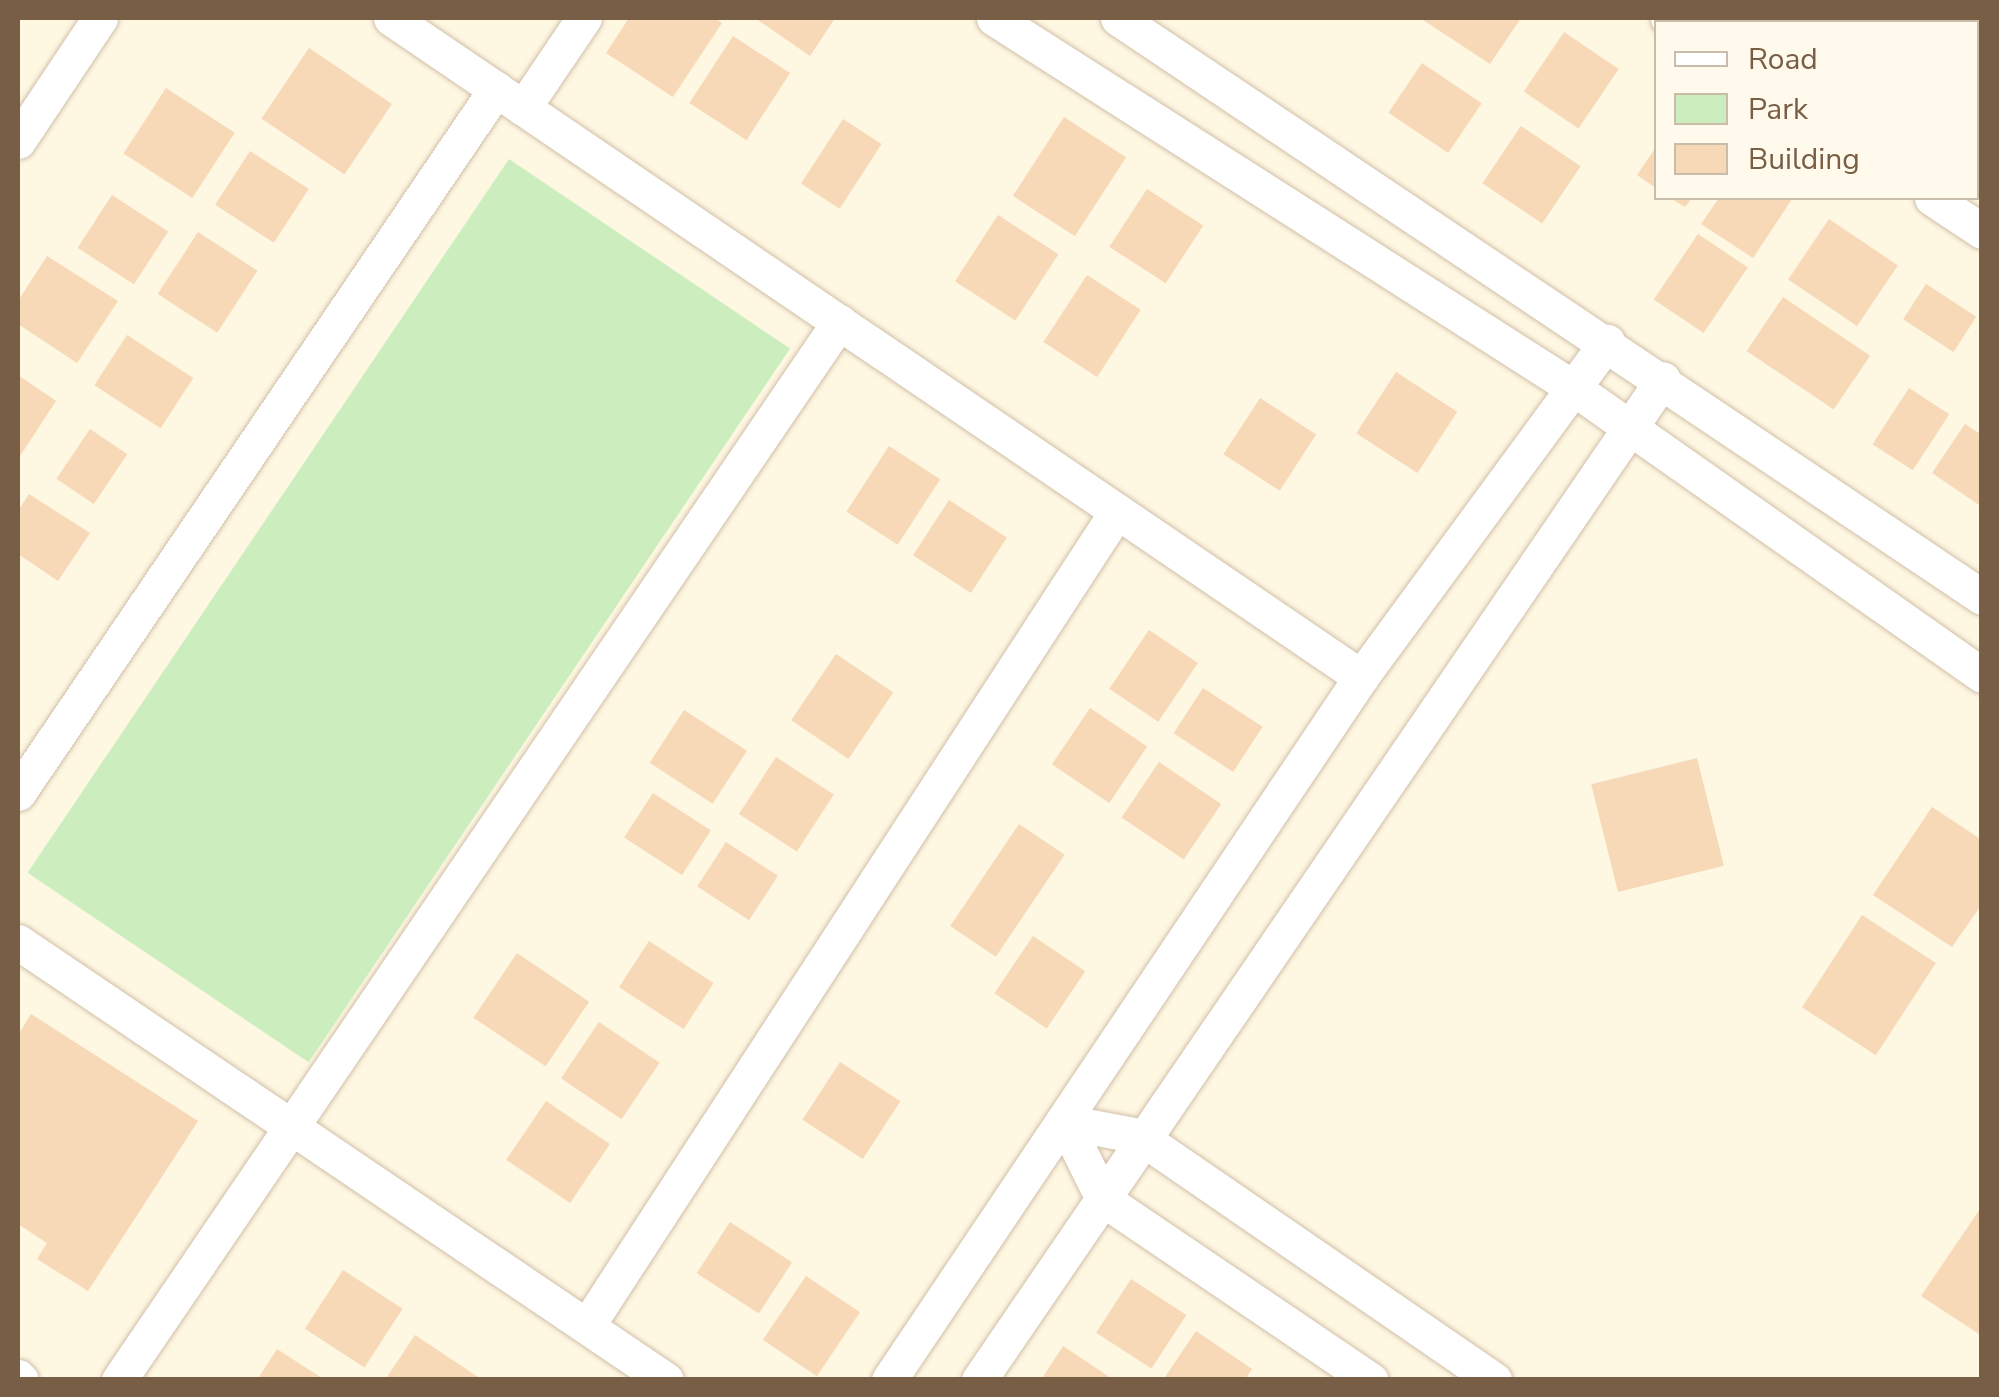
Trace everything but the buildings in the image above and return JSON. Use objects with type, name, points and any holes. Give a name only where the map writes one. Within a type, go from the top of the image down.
[{"type":"street","points":[[18,141],[100,18]]},
{"type":"street","points":[[390,18],[1362,677]]},
{"type":"street","points":[[18,793],[510,99],[584,18]]},
{"type":"street","points":[[994,18],[1628,425],[1982,676]]},
{"type":"street","points":[[1118,18],[1663,379],[1982,597]]},
{"type":"street","points":[[1935,200],[1982,231]]},
{"type":"street","points":[[119,1380],[839,322]]},
{"type":"street","points":[[889,1380],[1362,677],[1607,342]]},
{"type":"street","points":[[979,1380],[1103,1198],[1139,1136],[1663,379]]},
{"type":"street","points":[[587,1326],[1118,511]]},
{"type":"street","points":[[18,942],[666,1380]]},
{"type":"street","points":[[1066,1122],[1139,1136],[1494,1380]]},
{"type":"street","points":[[1066,1122],[1103,1198],[1370,1380]]},
{"type":"green space","points":[[509,159],[790,349],[309,1062],[28,873]]}]
